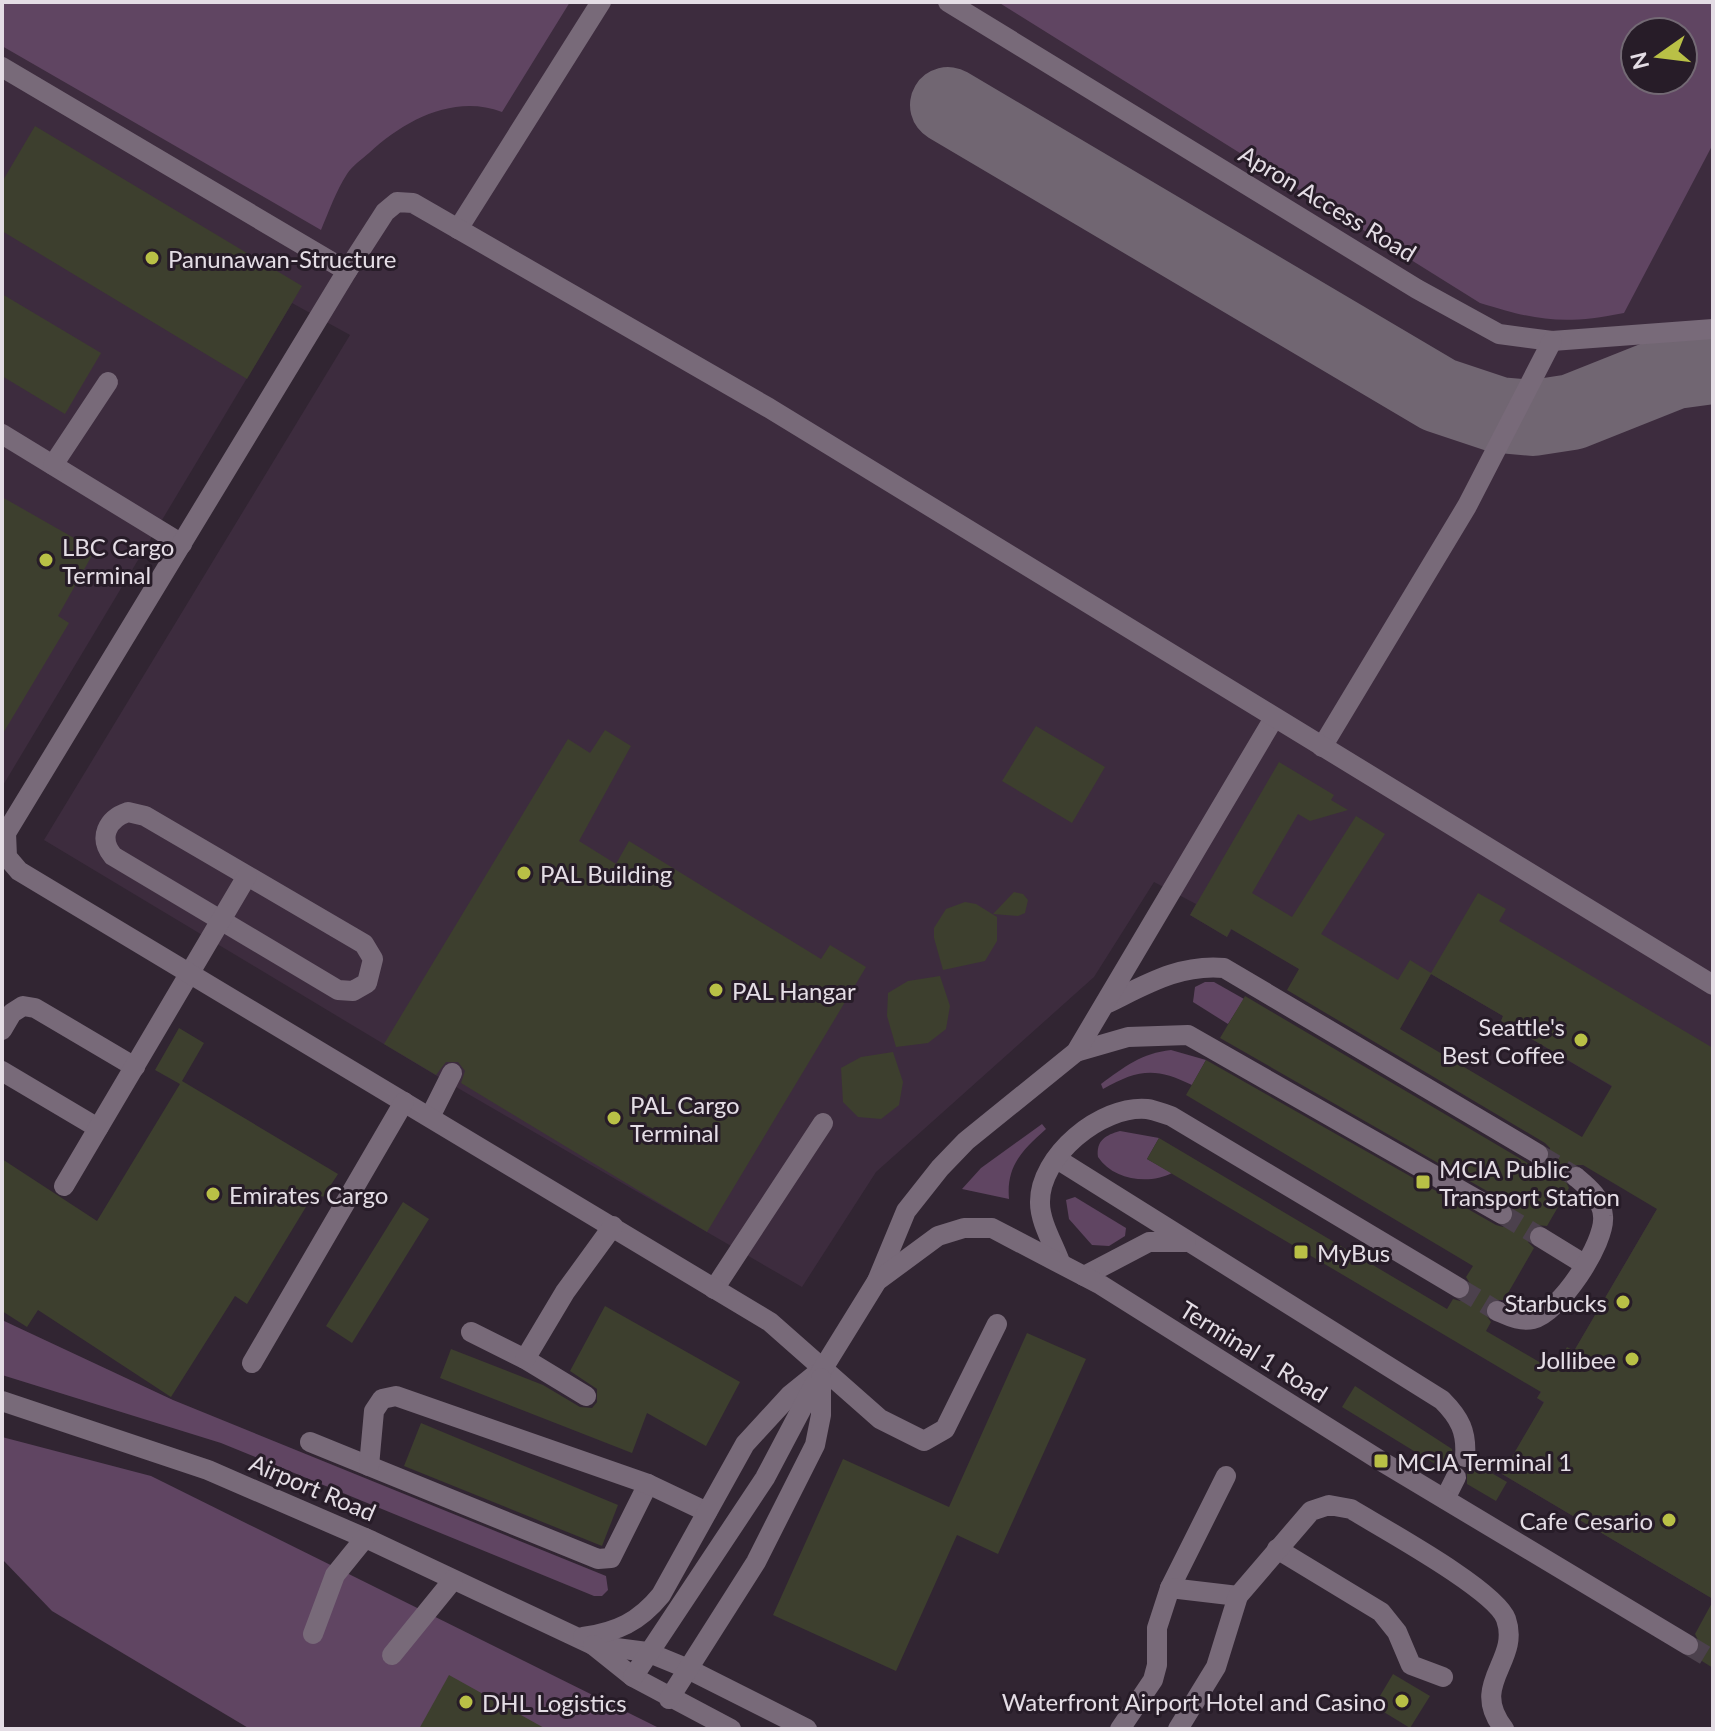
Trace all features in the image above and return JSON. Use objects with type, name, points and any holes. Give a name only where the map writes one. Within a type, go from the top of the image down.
[{"type":"street","points":[[458,229],[601,2]]},
{"type":"street","name":"Apron Access Road","points":[[948,2],[1499,334],[1552,341],[1713,329]]},
{"type":"street","points":[[2,67],[347,271]]},
{"type":"street","points":[[997,1324],[945,1429],[924,1441],[880,1419],[770,1322],[19,871],[7,857],[6,833],[347,271],[385,212],[397,202],[413,203],[769,408],[1713,985]]},
{"type":"street","points":[[1322,747],[1467,506],[1552,341]]},
{"type":"street","points":[[53,465],[108,382]]},
{"type":"street","points":[[2,434],[182,544]]},
{"type":"street","points":[[877,1281],[906,1211],[940,1168],[966,1141],[1076,1052],[1108,1003],[1274,718]]},
{"type":"street","points":[[137,813],[247,876],[364,944],[373,959],[371,976],[361,988],[338,990],[113,856],[106,842],[107,826],[120,814],[137,813]]},
{"type":"street","points":[[64,1186],[247,876]]},
{"type":"street","points":[[1108,1003],[1168,973],[1200,966],[1224,968],[1538,1154]]},
{"type":"street","points":[[2,1030],[12,1013],[23,1006],[35,1008],[135,1067]]},
{"type":"street","points":[[1076,1052],[1128,1037],[1188,1035],[1502,1214]]},
{"type":"street","points":[[2,1071],[98,1128]]},
{"type":"street","points":[[430,1117],[452,1073]]},
{"type":"street","points":[[252,1363],[404,1102]]},
{"type":"street","points":[[1060,1262],[1039,1207],[1041,1186],[1057,1159],[1084,1130],[1118,1113],[1147,1109],[1171,1116],[1459,1288]]},
{"type":"street","points":[[714,1289],[823,1123]]},
{"type":"street","points":[[1057,1159],[1442,1400],[1460,1417],[1466,1441],[1465,1457]]},
{"type":"street","points":[[1497,1311],[1516,1319],[1530,1320],[1544,1315],[1559,1303],[1584,1264],[1601,1235],[1604,1219],[1596,1197],[1576,1177]]},
{"type":"street","points":[[525,1359],[565,1292],[613,1226]]},
{"type":"street","name":"Terminal 1 Road","points":[[633,1677],[647,1652],[720,1551],[765,1478],[822,1370],[877,1281],[938,1236],[964,1228],[992,1228],[1060,1262],[1688,1645]]},
{"type":"street","points":[[1540,1237],[1584,1264]]},
{"type":"street","points":[[1084,1276],[1149,1242],[1186,1242]]},
{"type":"street","points":[[471,1332],[525,1359],[586,1396]]},
{"type":"street","points":[[669,1699],[756,1562],[815,1445],[821,1415],[822,1370]]},
{"type":"street","name":"Terminal 1 Road","points":[[584,1642],[610,1633],[646,1614],[661,1595],[745,1444],[790,1395],[822,1370]]},
{"type":"street","points":[[369,1466],[374,1411],[382,1399],[396,1396],[648,1484],[707,1512]]},
{"type":"street","name":"Airport Road","points":[[2,1401],[208,1470],[365,1538],[584,1642],[669,1699],[731,1729]]},
{"type":"street","points":[[310,1442],[598,1559],[611,1558],[620,1545],[648,1484]]},
{"type":"street","points":[[1120,1729],[1153,1680],[1157,1665],[1157,1628],[1170,1588],[1226,1476]]},
{"type":"street","points":[[1445,1499],[1456,1477]]},
{"type":"street","points":[[1178,1729],[1216,1667],[1238,1596],[1311,1511],[1329,1505],[1351,1509],[1487,1595],[1505,1615],[1509,1630],[1507,1648],[1491,1687],[1490,1703],[1504,1729]]},
{"type":"street","points":[[313,1634],[335,1575],[365,1538]]},
{"type":"street","points":[[1277,1549],[1381,1612],[1397,1632],[1411,1665],[1443,1677]]},
{"type":"street","points":[[392,1655],[453,1580]]},
{"type":"street","points":[[1170,1588],[1238,1596]]},
{"type":"street","name":"Airport Road","points":[[584,1642],[647,1652],[686,1668],[807,1729]]},
{"type":"shaded area","points":[[2,2],[1713,2],[1713,1599],[1502,1474],[1544,1403],[1537,1398],[1553,1370],[1574,1351],[1674,1180],[1611,1086],[1501,1021],[1503,1016],[1431,974],[1399,1028],[1232,929],[1227,937],[1190,915],[1196,904],[1154,882],[1094,977],[876,1172],[802,1287],[437,1076],[44,840],[350,335],[292,303],[2,787]]},
{"type":"shaded area","points":[[2,2],[570,2],[502,112],[484,107],[448,108],[398,130],[349,171],[321,230],[2,46]]},
{"type":"shaded area","points":[[998,2],[1713,2],[1713,144],[1624,313],[1567,320],[1519,314],[1480,303]]},
{"type":"shaded area","points":[[1214,982],[1244,999],[1228,1024],[1193,1002],[1195,987]]},
{"type":"shaded area","points":[[1171,1050],[1206,1060],[1192,1085],[1168,1075],[1147,1073],[1127,1077],[1103,1089],[1101,1084],[1134,1062]]},
{"type":"shaded area","points":[[1042,1124],[1046,1129],[1023,1151],[1013,1167],[1009,1199],[962,1189],[981,1168]]},
{"type":"shaded area","points":[[1120,1131],[1159,1138],[1147,1159],[1172,1173],[1153,1179],[1132,1178],[1105,1165],[1098,1157],[1100,1142]]},
{"type":"shaded area","points":[[1075,1197],[1126,1228],[1125,1236],[1109,1246],[1092,1245],[1069,1219],[1066,1200]]},
{"type":"shaded area","points":[[2,1320],[173,1400],[606,1576],[608,1590],[602,1596],[594,1596],[221,1443],[2,1375]]},
{"type":"shaded area","points":[[2,1437],[151,1476],[661,1729],[250,1729],[52,1611],[2,1559]]},
{"type":"building","name":"Panunawan-Structure","points":[[35,126],[302,286],[247,379],[2,231],[2,182]]},
{"type":"building","points":[[2,294],[101,353],[65,414],[2,376]]},
{"type":"building","points":[[2,497],[95,550],[58,616],[69,623],[2,735]]},
{"type":"building","points":[[1036,726],[1105,767],[1072,823],[1002,781]]},
{"type":"building","points":[[605,730],[631,746],[579,841],[616,864],[629,841],[821,959],[830,945],[866,967],[707,1232],[461,1083],[465,1071],[458,1062],[446,1062],[436,1075],[384,1044],[568,739],[590,753]]},
{"type":"building","points":[[1279,762],[1334,795],[1331,800],[1348,810],[1310,821],[1298,814],[1252,893],[1292,917],[1356,816],[1385,834],[1321,934],[1398,980],[1410,960],[1431,973],[1478,893],[1506,909],[1499,921],[1713,1048],[1713,1599],[1502,1474],[1544,1402],[1537,1398],[1541,1392],[1147,1159],[1159,1138],[1447,1309],[1453,1299],[1460,1301],[1470,1295],[1472,1287],[1466,1277],[1473,1266],[1186,1095],[1206,1060],[1496,1225],[1503,1227],[1513,1221],[1515,1213],[1508,1203],[1220,1038],[1245,996],[1531,1165],[1544,1166],[1550,1160],[1550,1148],[1545,1143],[1287,990],[1299,969],[1231,929],[1227,937],[1190,915]],"holes":[[[1431,974],[1503,1016],[1501,1021],[1612,1086],[1582,1137],[1400,1029]],[[1572,1165],[1583,1165],[1657,1209],[1574,1351],[1567,1347],[1553,1370],[1486,1331],[1491,1322],[1484,1312],[1490,1300],[1504,1300],[1534,1248],[1528,1242],[1529,1231],[1535,1225],[1547,1226],[1569,1188],[1563,1176]]]},
{"type":"building","points":[[1014,892],[1023,894],[1028,900],[1025,913],[1018,916],[993,914]]},
{"type":"building","points":[[965,902],[976,904],[997,917],[997,941],[985,961],[943,970],[934,928],[946,909]]},
{"type":"building","points":[[940,976],[950,1006],[946,1029],[928,1043],[896,1047],[887,1016],[888,993],[908,981]]},
{"type":"building","points":[[179,1028],[204,1043],[182,1081],[338,1174],[323,1197],[315,1192],[247,1304],[235,1296],[171,1397],[38,1310],[27,1327],[2,1311],[2,1159],[97,1221],[180,1084],[155,1070]]},
{"type":"building","points":[[893,1052],[903,1082],[899,1105],[881,1119],[858,1117],[843,1102],[841,1068],[861,1057]]},
{"type":"building","points":[[403,1202],[429,1219],[352,1343],[326,1326]]},
{"type":"building","points":[[605,1306],[740,1382],[706,1446],[647,1413],[632,1453],[440,1378],[451,1349],[543,1385],[580,1407],[592,1408],[597,1402],[597,1389],[570,1371]]},
{"type":"building","points":[[1027,1333],[1086,1359],[998,1554],[957,1535],[896,1671],[773,1615],[843,1459],[949,1507]]},
{"type":"building","points":[[1355,1386],[1452,1449],[1454,1464],[1445,1470],[1342,1407]]},
{"type":"building","points":[[421,1423],[618,1505],[602,1546],[404,1466]]},
{"type":"building","points":[[1476,1464],[1507,1482],[1496,1501],[1467,1484],[1467,1470]]},
{"type":"building","points":[[1713,1601],[1713,1668],[1694,1656],[1701,1646],[1695,1634]]},
{"type":"building","name":"Waterfront Airport Hotel and Casino","points":[[1393,1674],[1430,1696],[1410,1728],[1374,1706]]},
{"type":"building","name":"DHL Logistics","points":[[449,1675],[546,1729],[419,1729]]},
{"type":"taxiway","points":[[948,105],[1439,395],[1499,415],[1533,418],[1572,412],[1675,371],[1713,366]]},
{"type":"tunnel","points":[[1538,1154],[1576,1177]]},
{"type":"tunnel","points":[[1502,1214],[1540,1237]]},
{"type":"tunnel","points":[[1459,1288],[1497,1311]]},
{"type":"tunnel","points":[[1688,1645],[1713,1660]]},
{"type":"place","name":"Panunawan-Structure","points":[[152,258]]},
{"type":"place","name":"LBC Cargo Terminal","points":[[46,560]]},
{"type":"place","name":"PAL Building","points":[[524,873]]},
{"type":"place","name":"PAL Hangar","points":[[716,990]]},
{"type":"place","name":"Seattle's Best Coffee","points":[[1581,1040]]},
{"type":"place","name":"PAL Cargo Terminal","points":[[614,1118]]},
{"type":"place","name":"MCIA Public Transport Station","points":[[1423,1182]]},
{"type":"place","name":"Emirates Cargo","points":[[213,1194]]},
{"type":"place","name":"MyBus","points":[[1301,1252]]},
{"type":"place","name":"Starbucks","points":[[1623,1302]]},
{"type":"place","name":"Jollibee","points":[[1632,1359]]},
{"type":"place","name":"MCIA Terminal 1","points":[[1381,1461]]},
{"type":"place","name":"Cafe Cesario","points":[[1669,1520]]},
{"type":"place","name":"Waterfront Airport Hotel and Casino","points":[[1402,1701]]},
{"type":"place","name":"DHL Logistics","points":[[466,1702]]}]
